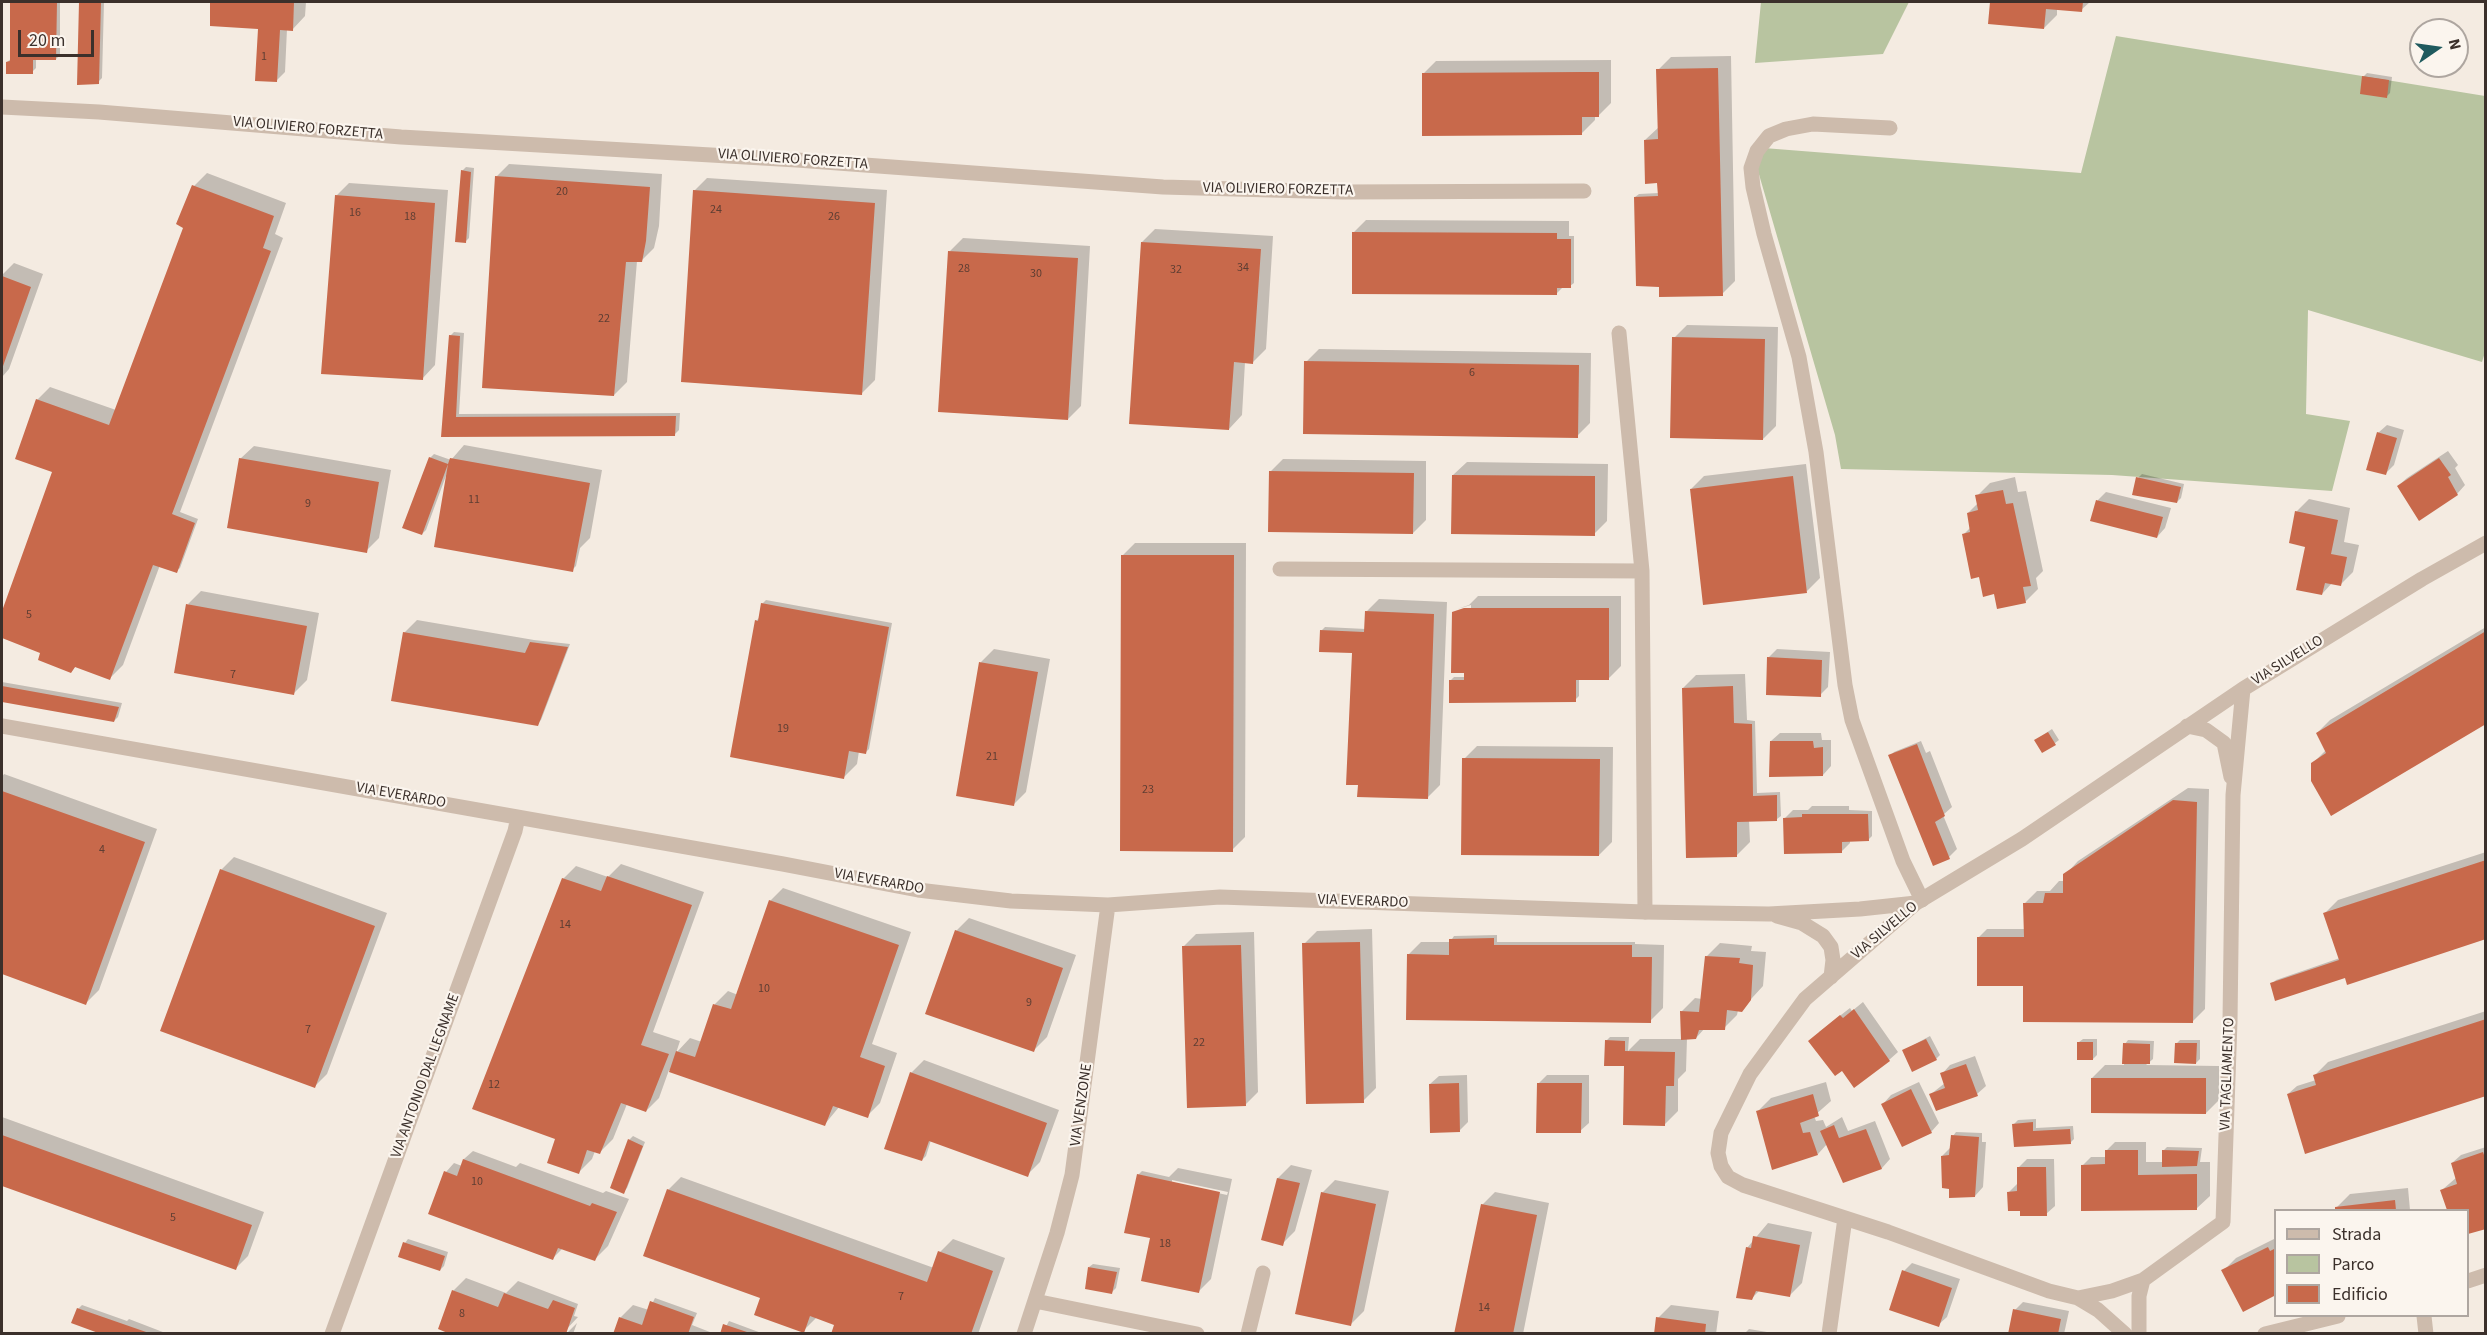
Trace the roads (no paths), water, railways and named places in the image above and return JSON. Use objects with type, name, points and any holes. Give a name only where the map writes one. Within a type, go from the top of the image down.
[{"type":"street","name":"VIA OLIVIERO FORZETTA","points":[[2,107],[99,112],[401,137],[796,159],[1163,187],[1343,192],[1584,191]]},
{"type":"street","points":[[1890,128],[1813,124],[1786,129],[1769,136],[1757,151],[1751,168],[1752,187],[1787,310],[1803,378],[1820,474],[1845,686],[1852,720],[1919,902]]},
{"type":"street","points":[[1619,333],[1642,571],[1645,912]]},
{"type":"street","name":"VIA SILVELLO","points":[[2112,1291],[2078,1298],[2049,1291],[1845,1218],[1743,1185],[1728,1177],[1720,1166],[1718,1153],[1721,1133],[1750,1074],[1805,999],[1919,902],[2022,840],[2243,689],[2422,579],[2486,543]]},
{"type":"street","points":[[1281,569],[1642,571]]},
{"type":"street","name":"VIA TAGLIAMENTO","points":[[2112,1291],[2143,1280],[2223,1222],[2230,1021],[2234,795],[2243,689]]},
{"type":"street","name":"VIA EVERARDO","points":[[2,726],[918,890],[1011,902],[1108,905],[1220,897],[1645,912],[1768,914],[1860,909],[1919,902]]},
{"type":"street","name":"VIA TAGLIAMENTO","points":[[2187,726],[2206,730],[2224,743],[2234,795]]},
{"type":"street","name":"VIA ANTONIO DAL LEGNAME","points":[[332,1334],[511,842],[518,817]]},
{"type":"street","name":"VIA VENZONE","points":[[1024,1334],[1057,1233],[1072,1175],[1108,905]]},
{"type":"street","name":"VIA EVERARDO","points":[[1768,914],[1802,923],[1823,936],[1831,947],[1833,960],[1831,977]]},
{"type":"street","points":[[1828,1334],[1841,1232],[1845,1218]]},
{"type":"street","points":[[1248,1334],[1263,1273]]},
{"type":"street","points":[[2469,1281],[2486,1275]]},
{"type":"street","points":[[2139,1334],[2139,1296],[2143,1280]]},
{"type":"street","points":[[2078,1298],[2098,1310],[2125,1334]]},
{"type":"street","points":[[1035,1301],[1197,1334]]},
{"type":"street","points":[[2265,1334],[2334,1317]]},
{"type":"street","points":[[2424,1317],[2426,1334]]}]
